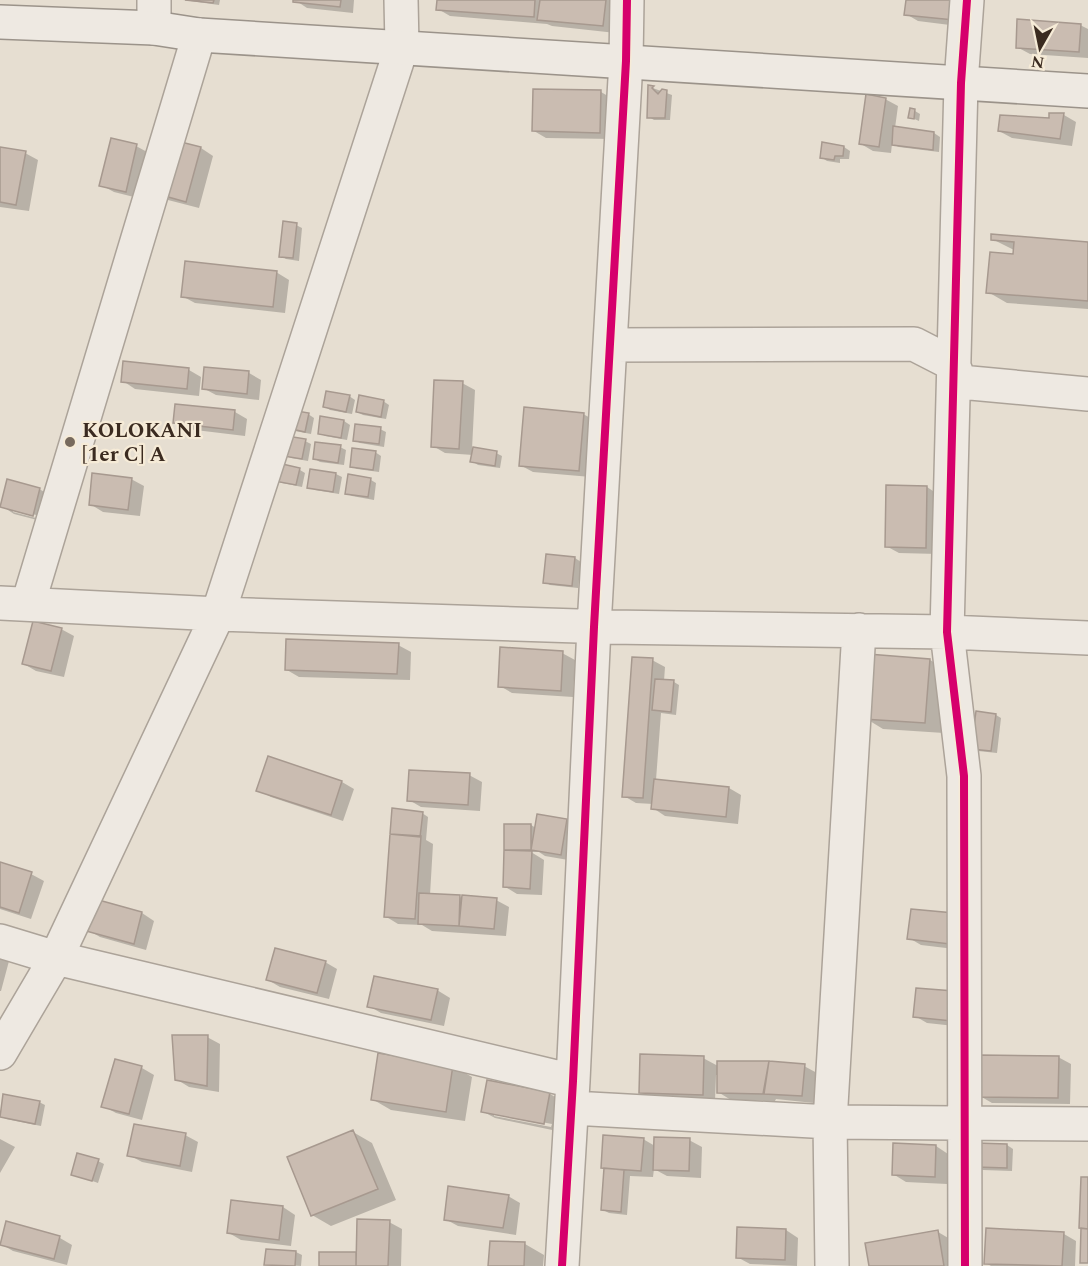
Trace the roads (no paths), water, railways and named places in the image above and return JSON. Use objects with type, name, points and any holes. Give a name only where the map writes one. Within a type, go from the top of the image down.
[{"type":"street","points":[[0,1053],[56,958],[218,614],[402,46],[401,0]]},
{"type":"street","points":[[562,1266],[594,627],[626,61],[627,0]]},
{"type":"street","points":[[965,1266],[964,776],[947,632],[961,83],[967,0]]},
{"type":"street","points":[[0,22],[154,14],[199,35],[1088,91]]},
{"type":"street","points":[[199,35],[14,604],[218,614],[594,627],[859,630],[1088,638]]},
{"type":"street","points":[[610,345],[914,344],[953,364],[960,382],[1088,394]]},
{"type":"street","points":[[832,1266],[830,1122],[859,630]]},
{"type":"street","points":[[0,940],[56,958],[572,1095],[830,1122],[1088,1124]]},
{"type":"place","name":"KOLOKANI [1er C] A","points":[[70,442]]}]
